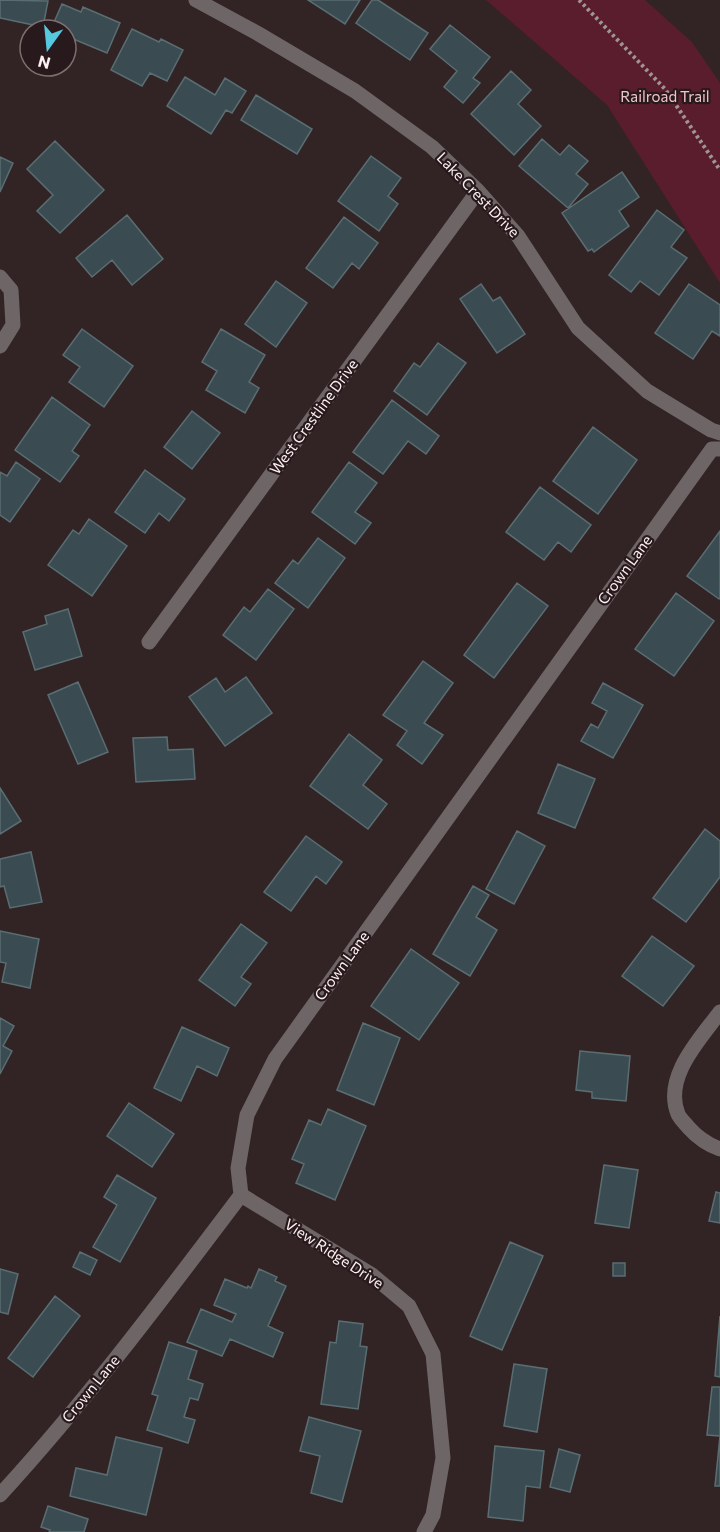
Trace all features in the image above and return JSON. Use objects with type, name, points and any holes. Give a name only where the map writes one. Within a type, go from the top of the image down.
[{"type":"street","name":"Lake Crest Drive","points":[[196,0],[355,91],[432,147],[478,191],[518,236],[578,328],[647,391],[711,430],[720,433]]},
{"type":"street","name":"West Crestline Drive","points":[[149,642],[478,191]]},
{"type":"street","points":[[0,277],[11,290],[13,325],[0,346]]},
{"type":"street","name":"Crown Lane","points":[[0,1495],[39,1453],[139,1330],[241,1195],[238,1168],[247,1115],[275,1059],[712,449],[720,449]]},
{"type":"street","points":[[720,1012],[681,1066],[674,1097],[678,1116],[693,1132],[713,1147],[720,1149]]},
{"type":"street","name":"View Ridge Drive","points":[[241,1195],[372,1275],[409,1306],[433,1354],[443,1458],[433,1515],[424,1532]]},
{"type":"path","points":[[579,0],[665,89],[720,170]]},
{"type":"green space","name":"Railroad Trail","points":[[486,0],[645,0],[692,42],[720,83],[720,283],[607,105]]},
{"type":"building","points":[[0,0],[48,1],[45,18],[18,18],[18,22],[0,18]]},
{"type":"building","points":[[308,0],[360,0],[345,24]]},
{"type":"building","points":[[372,0],[378,0],[428,33],[410,60],[356,23]]},
{"type":"building","points":[[62,4],[81,12],[83,7],[120,23],[107,53],[78,41],[78,18],[56,18]]},
{"type":"building","points":[[450,25],[490,57],[473,78],[480,83],[463,103],[444,87],[457,71],[430,49]]},
{"type":"building","points":[[132,29],[183,50],[167,81],[150,73],[142,86],[111,70]]},
{"type":"building","points":[[511,71],[531,90],[518,104],[541,126],[514,155],[471,114]]},
{"type":"building","points":[[185,77],[215,95],[225,78],[246,91],[232,113],[226,110],[211,134],[167,106]]},
{"type":"building","points":[[256,95],[312,129],[297,154],[241,120]]},
{"type":"building","points":[[542,139],[560,155],[569,145],[588,161],[576,174],[588,184],[568,208],[519,166]]},
{"type":"building","points":[[55,141],[104,190],[60,233],[37,211],[53,195],[27,169]]},
{"type":"building","points":[[371,156],[401,178],[388,196],[398,204],[379,231],[338,201]]},
{"type":"building","points":[[0,157],[13,163],[0,192]]},
{"type":"building","points":[[622,172],[639,197],[619,211],[629,226],[594,252],[592,249],[588,251],[562,213]]},
{"type":"building","points":[[657,210],[684,230],[671,247],[687,258],[659,295],[640,281],[631,292],[609,275]]},
{"type":"building","points":[[127,215],[163,259],[132,285],[112,260],[92,277],[76,258]]},
{"type":"building","points":[[344,217],[378,243],[359,269],[352,263],[333,288],[306,268]]},
{"type":"building","points":[[276,281],[307,303],[276,347],[245,324]]},
{"type":"building","points":[[481,284],[493,301],[500,297],[525,334],[497,353],[460,299]]},
{"type":"building","points":[[689,284],[720,305],[720,336],[712,331],[693,359],[655,333]]},
{"type":"building","points":[[82,329],[133,366],[104,407],[69,382],[80,367],[63,355]]},
{"type":"building","points":[[221,329],[265,355],[249,382],[259,388],[245,413],[206,390],[217,371],[202,362]]},
{"type":"building","points":[[438,343],[466,363],[427,415],[394,391],[414,363],[420,367]]},
{"type":"building","points":[[52,397],[90,425],[72,451],[79,456],[60,482],[15,450]]},
{"type":"building","points":[[392,400],[439,436],[426,454],[408,441],[383,474],[353,452]]},
{"type":"building","points":[[192,411],[220,433],[192,469],[164,447]]},
{"type":"building","points":[[593,427],[637,460],[598,514],[553,481]]},
{"type":"building","points":[[16,462],[40,479],[10,522],[0,515],[0,472],[7,476]]},
{"type":"building","points":[[349,462],[377,483],[355,512],[371,523],[355,544],[312,512]]},
{"type":"building","points":[[145,470],[185,499],[169,521],[159,513],[145,533],[115,512]]},
{"type":"building","points":[[540,487],[591,525],[571,552],[558,542],[544,560],[506,532]]},
{"type":"building","points":[[89,519],[127,546],[92,596],[48,565],[73,530],[79,534]]},
{"type":"building","points":[[720,531],[720,597],[719,599],[687,576]]},
{"type":"building","points":[[318,538],[345,558],[308,608],[275,583],[293,560],[298,564]]},
{"type":"building","points":[[517,583],[548,606],[494,678],[464,655]]},
{"type":"building","points":[[268,589],[294,609],[256,660],[223,635],[244,607],[250,612]]},
{"type":"building","points":[[676,593],[714,621],[674,676],[635,649]]},
{"type":"building","points":[[68,609],[82,656],[35,670],[23,632],[47,624],[45,616]]},
{"type":"building","points":[[423,661],[453,683],[424,723],[443,735],[422,764],[397,745],[407,731],[383,715]]},
{"type":"building","points":[[246,677],[272,713],[225,746],[189,697],[216,678],[225,692]]},
{"type":"building","points":[[78,682],[108,752],[78,764],[48,695]]},
{"type":"building","points":[[603,683],[643,705],[613,758],[581,741],[591,724],[598,728],[607,711],[592,703]]},
{"type":"building","points":[[349,734],[382,760],[363,785],[387,804],[368,829],[310,786]]},
{"type":"building","points":[[167,737],[168,750],[193,749],[195,779],[136,782],[133,738]]},
{"type":"building","points":[[558,764],[595,779],[575,828],[538,813]]},
{"type":"building","points":[[0,788],[21,821],[0,834]]},
{"type":"building","points":[[705,829],[720,841],[720,877],[686,922],[653,898]]},
{"type":"building","points":[[517,831],[545,846],[514,904],[486,889]]},
{"type":"building","points":[[306,836],[342,862],[326,884],[316,876],[291,911],[264,892]]},
{"type":"building","points":[[31,852],[42,902],[10,908],[4,886],[0,887],[0,859]]},
{"type":"building","points":[[473,886],[489,895],[476,917],[497,930],[470,976],[433,954]]},
{"type":"building","points":[[241,924],[267,943],[241,977],[251,984],[235,1006],[199,980]]},
{"type":"building","points":[[0,931],[39,939],[30,988],[2,982],[6,963],[0,962]]},
{"type":"building","points":[[652,936],[694,966],[663,1006],[622,976]]},
{"type":"building","points":[[411,949],[459,983],[419,1040],[371,1006]]},
{"type":"building","points":[[0,1018],[14,1026],[3,1046],[12,1051],[0,1074]]},
{"type":"building","points":[[363,1023],[400,1038],[374,1105],[337,1090]]},
{"type":"building","points":[[182,1027],[229,1048],[217,1076],[197,1066],[181,1101],[154,1088]]},
{"type":"building","points":[[580,1051],[630,1056],[626,1101],[592,1098],[592,1092],[576,1090]]},
{"type":"building","points":[[129,1103],[174,1134],[152,1167],[107,1136]]},
{"type":"building","points":[[328,1109],[366,1126],[335,1200],[296,1183],[304,1164],[292,1159],[309,1120],[321,1125]]},
{"type":"building","points":[[604,1165],[638,1170],[629,1228],[595,1223]]},
{"type":"building","points":[[117,1175],[156,1198],[120,1262],[93,1247],[117,1205],[104,1197]]},
{"type":"building","points":[[716,1192],[720,1193],[720,1223],[709,1221]]},
{"type":"building","points":[[510,1242],[543,1256],[502,1350],[470,1336]]},
{"type":"building","points":[[80,1252],[97,1260],[90,1275],[73,1267]]},
{"type":"building","points":[[613,1263],[625,1263],[625,1276],[613,1276]]},
{"type":"building","points":[[0,1269],[18,1274],[8,1314],[0,1312]]},
{"type":"building","points":[[259,1269],[277,1277],[275,1281],[286,1286],[268,1326],[283,1333],[273,1357],[230,1339],[222,1356],[187,1342],[201,1309],[232,1322],[236,1314],[214,1305],[225,1279],[251,1288]]},
{"type":"building","points":[[55,1296],[80,1316],[33,1377],[8,1358]]},
{"type":"building","points":[[720,1316],[720,1377],[715,1376]]},
{"type":"building","points":[[339,1321],[363,1324],[360,1346],[367,1347],[358,1409],[321,1404],[330,1342],[336,1343]]},
{"type":"building","points":[[169,1342],[197,1351],[188,1379],[203,1384],[198,1400],[190,1398],[184,1417],[195,1420],[188,1443],[147,1430],[158,1396],[152,1394]]},
{"type":"building","points":[[514,1364],[547,1369],[537,1432],[504,1426]]},
{"type":"building","points":[[712,1387],[720,1387],[720,1436],[707,1435]]},
{"type":"building","points":[[309,1417],[361,1431],[342,1502],[311,1493],[320,1456],[300,1451]]},
{"type":"building","points":[[720,1436],[720,1486],[715,1486]]},
{"type":"building","points":[[116,1437],[162,1448],[146,1515],[70,1496],[76,1468],[107,1475]]},
{"type":"building","points":[[495,1446],[544,1451],[540,1488],[526,1486],[523,1521],[488,1517]]},
{"type":"building","points":[[559,1449],[580,1455],[570,1492],[550,1487]]},
{"type":"building","points":[[48,1506],[88,1519],[84,1532],[49,1532],[50,1530],[41,1527]]}]
